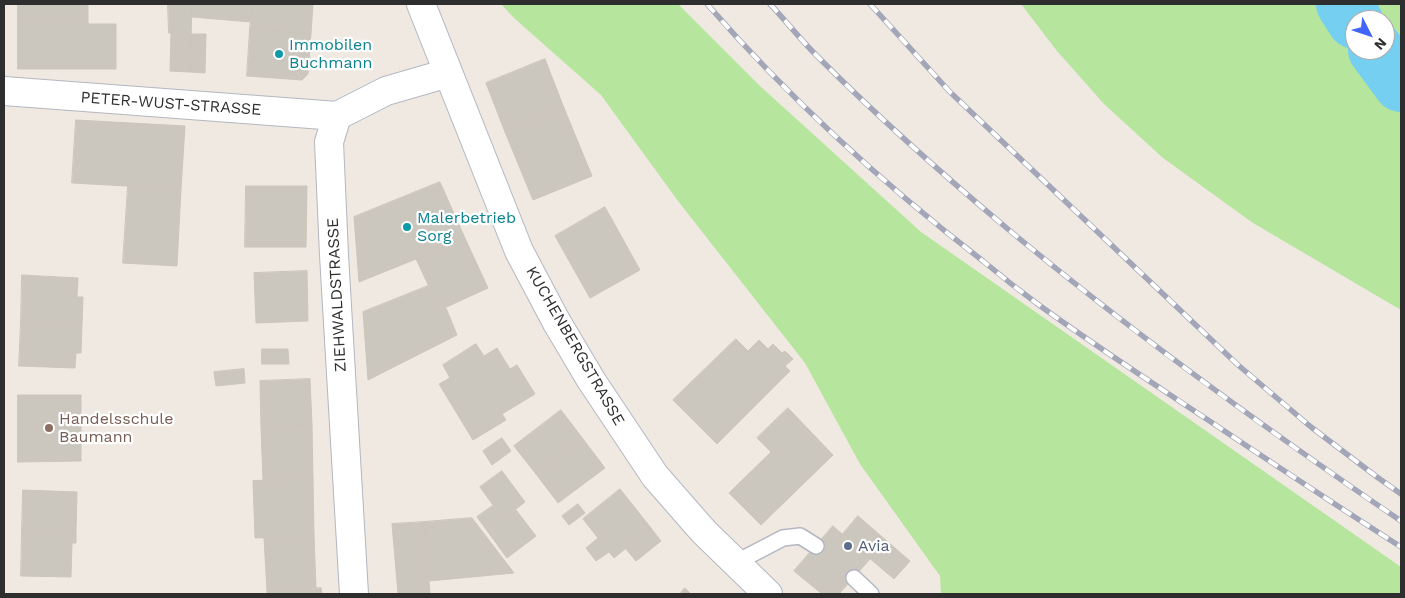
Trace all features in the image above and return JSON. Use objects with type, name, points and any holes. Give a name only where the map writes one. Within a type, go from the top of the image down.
[{"type":"street","name":"KUCHENBERGSTRASSE","points":[[421,4],[520,252],[556,321],[591,380],[654,476],[704,532],[768,594]]},
{"type":"street","points":[[338,116],[386,91],[448,73]]},
{"type":"street","name":"PETER-WUST-STRASSE","points":[[4,91],[338,116]]},
{"type":"street","name":"ZIEHWALDSTRASSE","points":[[338,116],[329,142],[334,265],[354,594]]},
{"type":"lane","points":[[735,563],[782,538],[800,536],[816,546]]},
{"type":"lane","points":[[854,578],[871,594]]},
{"type":"green space","points":[[501,4],[678,4],[760,86],[921,232],[1401,567],[1401,594],[941,594],[940,576],[860,464],[805,363],[678,201],[601,95],[514,18]]},
{"type":"green space","points":[[1021,4],[1401,4],[1401,310],[1253,223],[1163,158],[1104,104],[1057,51]]},
{"type":"building","points":[[18,4],[88,4],[88,24],[18,24]]},
{"type":"building","points":[[168,4],[192,4],[190,72],[170,71],[171,33],[169,33]]},
{"type":"building","points":[[192,4],[253,4],[251,22],[192,17]]},
{"type":"building","points":[[253,4],[313,4],[311,34],[250,29]]},
{"type":"building","points":[[18,24],[116,24],[116,69],[18,69]]},
{"type":"building","name":"Immobilen Buchmann","points":[[250,29],[311,34],[308,74],[302,80],[247,76]]},
{"type":"building","points":[[191,34],[206,34],[205,73],[190,72]]},
{"type":"building","points":[[545,59],[564,108],[505,132],[486,83]]},
{"type":"building","points":[[564,108],[592,176],[533,200],[505,132]]},
{"type":"building","points":[[76,120],[185,126],[181,189],[72,183]]},
{"type":"building","name":"Malerbetrieb Sorg","points":[[440,182],[464,236],[416,259],[359,282],[354,217]]},
{"type":"building","points":[[128,186],[181,189],[177,266],[123,263]]},
{"type":"building","points":[[246,186],[307,186],[306,247],[245,247]]},
{"type":"building","points":[[605,207],[640,270],[590,298],[555,236]]},
{"type":"building","points":[[464,236],[488,288],[440,310],[416,259]]},
{"type":"building","points":[[307,271],[308,321],[256,323],[254,273]]},
{"type":"building","points":[[22,275],[78,278],[77,297],[83,297],[82,324],[21,322]]},
{"type":"building","points":[[428,286],[440,310],[446,308],[457,335],[368,380],[363,312]]},
{"type":"building","points":[[21,322],[82,324],[81,353],[76,353],[75,368],[19,366]]},
{"type":"building","points":[[736,339],[748,351],[759,340],[768,349],[773,344],[782,353],[785,351],[793,359],[785,366],[790,371],[717,444],[673,400]]},
{"type":"building","points":[[476,344],[484,356],[497,348],[510,369],[517,365],[535,394],[502,414],[506,420],[473,440],[439,384],[450,378],[443,365]]},
{"type":"building","points":[[262,349],[288,349],[289,364],[262,364]]},
{"type":"building","points":[[244,369],[245,383],[216,386],[214,372]]},
{"type":"building","points":[[310,379],[312,425],[261,427],[260,381]]},
{"type":"building","name":"Handelsschule Baumann","points":[[18,395],[81,395],[81,461],[18,462]]},
{"type":"building","points":[[788,408],[833,455],[761,525],[729,493],[771,452],[757,438]]},
{"type":"building","points":[[561,410],[583,439],[536,474],[514,446]]},
{"type":"building","points":[[312,425],[313,479],[263,481],[261,427]]},
{"type":"building","points":[[502,438],[511,451],[492,465],[483,451]]},
{"type":"building","points":[[583,439],[605,468],[558,503],[536,474]]},
{"type":"building","points":[[502,471],[525,502],[503,519],[480,487]]},
{"type":"building","points":[[313,479],[314,536],[255,538],[253,481]]},
{"type":"building","points":[[620,489],[651,528],[614,558],[609,552],[596,561],[586,548],[598,538],[583,519]]},
{"type":"building","points":[[23,490],[77,492],[76,531],[22,530]]},
{"type":"building","points":[[578,504],[585,513],[569,525],[562,516]]},
{"type":"building","points":[[494,505],[503,519],[516,510],[536,536],[507,558],[477,517]]},
{"type":"building","points":[[858,516],[910,561],[894,579],[842,535]]},
{"type":"building","points":[[472,518],[514,573],[429,581],[424,522]]},
{"type":"building","points":[[424,522],[430,594],[398,594],[392,524]]},
{"type":"building","points":[[833,526],[870,559],[839,594],[822,594],[794,571]]},
{"type":"building","points":[[651,528],[661,541],[636,561],[626,549]]},
{"type":"building","points":[[22,530],[76,531],[76,543],[72,543],[71,577],[21,576]]},
{"type":"building","points":[[314,536],[316,589],[267,591],[264,538]]},
{"type":"building","points":[[321,588],[322,594],[267,594],[267,591]]},
{"type":"building","points":[[685,588],[691,594],[680,594]]},
{"type":"waterway","points":[[1344,4],[1348,10]]},
{"type":"waterway","points":[[1383,60],[1401,84]]},
{"type":"railway","points":[[707,4],[804,107],[874,171],[909,202],[1032,300],[1123,363],[1401,547]]},
{"type":"railway","points":[[770,4],[811,50],[863,101],[935,166],[1056,269],[1201,380],[1401,521]]},
{"type":"railway","points":[[870,4],[950,92],[1238,365],[1311,427],[1401,494]]},
{"type":"place","name":"Immobilen Buchmann","points":[[279,54]]},
{"type":"place","name":"Malerbetrieb Sorg","points":[[407,227]]},
{"type":"place","name":"Handelsschule Baumann","points":[[49,428]]},
{"type":"place","name":"Avia","points":[[848,546]]}]
